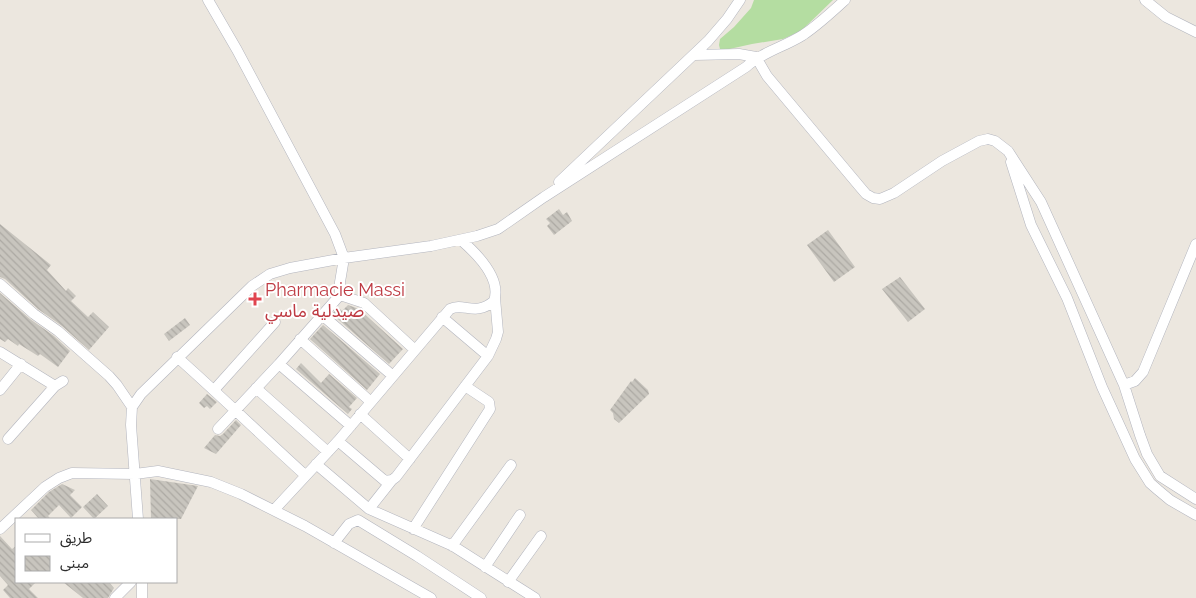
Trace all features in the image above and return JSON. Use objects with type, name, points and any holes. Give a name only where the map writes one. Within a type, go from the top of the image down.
[{"type":"street","points":[[208,0],[237,50],[330,225],[344,258],[340,295],[218,429]]},
{"type":"street","points":[[544,197],[694,55],[727,19],[740,0]]},
{"type":"street","points":[[138,518],[131,425],[132,407],[141,394],[177,358],[262,278],[277,271],[344,258],[431,246],[485,234],[498,229],[544,197],[746,67],[756,57],[780,48],[804,34],[845,0]]},
{"type":"street","points":[[1144,0],[1166,17],[1196,32]]},
{"type":"street","points":[[694,55],[739,54],[756,57],[767,76],[866,194],[872,198],[880,199],[894,194],[942,161],[979,141],[988,139],[995,141],[1008,151],[1041,202],[1124,385],[1147,454],[1160,476],[1196,500]]},
{"type":"street","points":[[1008,151],[1031,225],[1067,298],[1102,386],[1135,459],[1150,483],[1170,500],[1196,515]]},
{"type":"street","points":[[369,509],[410,459],[488,356],[496,339],[498,332],[494,283],[486,267],[461,240]]},
{"type":"street","points":[[1124,385],[1135,381],[1143,372],[1196,244]]},
{"type":"street","points":[[0,284],[109,376],[118,385],[132,407]]},
{"type":"street","points":[[340,295],[364,303],[415,350]]},
{"type":"street","points":[[274,510],[351,426],[450,309],[455,306],[472,310],[490,304],[495,298]]},
{"type":"street","points":[[322,315],[393,376]]},
{"type":"street","points":[[442,317],[488,356]]},
{"type":"street","points":[[214,390],[275,322]]},
{"type":"street","points":[[300,338],[371,402]]},
{"type":"street","points":[[0,352],[59,383],[8,440]]},
{"type":"street","points":[[177,358],[305,475]]},
{"type":"street","points":[[0,390],[22,364]]},
{"type":"street","points":[[279,364],[351,426]]},
{"type":"street","points":[[413,529],[490,409],[489,402],[465,386]]},
{"type":"street","points":[[256,388],[328,452]]},
{"type":"street","points":[[360,414],[410,459]]},
{"type":"street","points":[[338,440],[385,481],[392,480]]},
{"type":"street","points":[[316,464],[369,509],[452,546],[534,598]]},
{"type":"street","points":[[452,546],[511,465]]},
{"type":"street","points":[[0,529],[45,487],[59,478],[72,473],[135,474],[158,471],[211,482],[241,494],[274,510],[431,598]]},
{"type":"street","points":[[485,567],[520,515]]},
{"type":"street","points":[[334,543],[348,524],[358,520],[410,551],[481,598]]},
{"type":"street","points":[[508,582],[541,536]]},
{"type":"street","points":[[115,598],[130,583]]},
{"type":"street","points":[[142,583],[142,598]]},
{"type":"green space","points":[[754,0],[833,0],[801,31],[783,39],[725,50],[720,49],[720,39],[751,8]]},
{"type":"building","points":[[559,209],[563,215],[567,212],[572,221],[554,235],[547,226],[550,223],[546,219]]},
{"type":"building","points":[[0,224],[51,265],[47,270],[66,291],[68,288],[76,296],[71,301],[88,317],[93,312],[109,327],[89,350],[62,326],[38,309],[5,279],[0,277]]},
{"type":"building","points":[[828,230],[855,267],[834,282],[807,245]]},
{"type":"building","points":[[900,277],[925,309],[908,322],[882,289]]},
{"type":"building","points":[[0,293],[70,351],[58,367],[40,354],[38,356],[8,339],[5,342],[0,339]]},
{"type":"building","points":[[348,305],[359,309],[403,349],[389,364],[332,314],[338,307],[342,311]]},
{"type":"building","points":[[185,318],[190,325],[169,341],[164,334]]},
{"type":"building","points":[[323,325],[380,374],[367,390],[310,339]]},
{"type":"building","points":[[301,363],[321,383],[329,374],[357,398],[349,407],[352,409],[348,414],[296,369]]},
{"type":"building","points":[[635,378],[648,390],[649,394],[619,423],[614,419],[613,413],[610,410]]},
{"type":"building","points":[[207,394],[217,402],[210,409],[207,406],[204,408],[199,403]]},
{"type":"building","points":[[236,420],[241,425],[216,454],[204,448],[215,435],[220,436],[223,434]]},
{"type":"building","points":[[150,479],[198,486],[181,519],[151,518]]},
{"type":"building","points":[[62,484],[75,490],[70,495],[82,507],[71,518],[59,505],[48,516],[50,518],[38,518],[31,510],[49,492]]},
{"type":"building","points":[[97,494],[108,506],[95,518],[83,507]]},
{"type":"building","points":[[0,536],[12,549],[15,547],[15,583],[35,583],[29,589],[38,598],[10,598],[3,590],[8,585],[0,576]]},
{"type":"building","points":[[64,583],[110,583],[114,588],[108,598],[83,598]]},
{"type":"place","name":"Pharmacie Massi صيدلية ماسي","points":[[255,299]]}]
